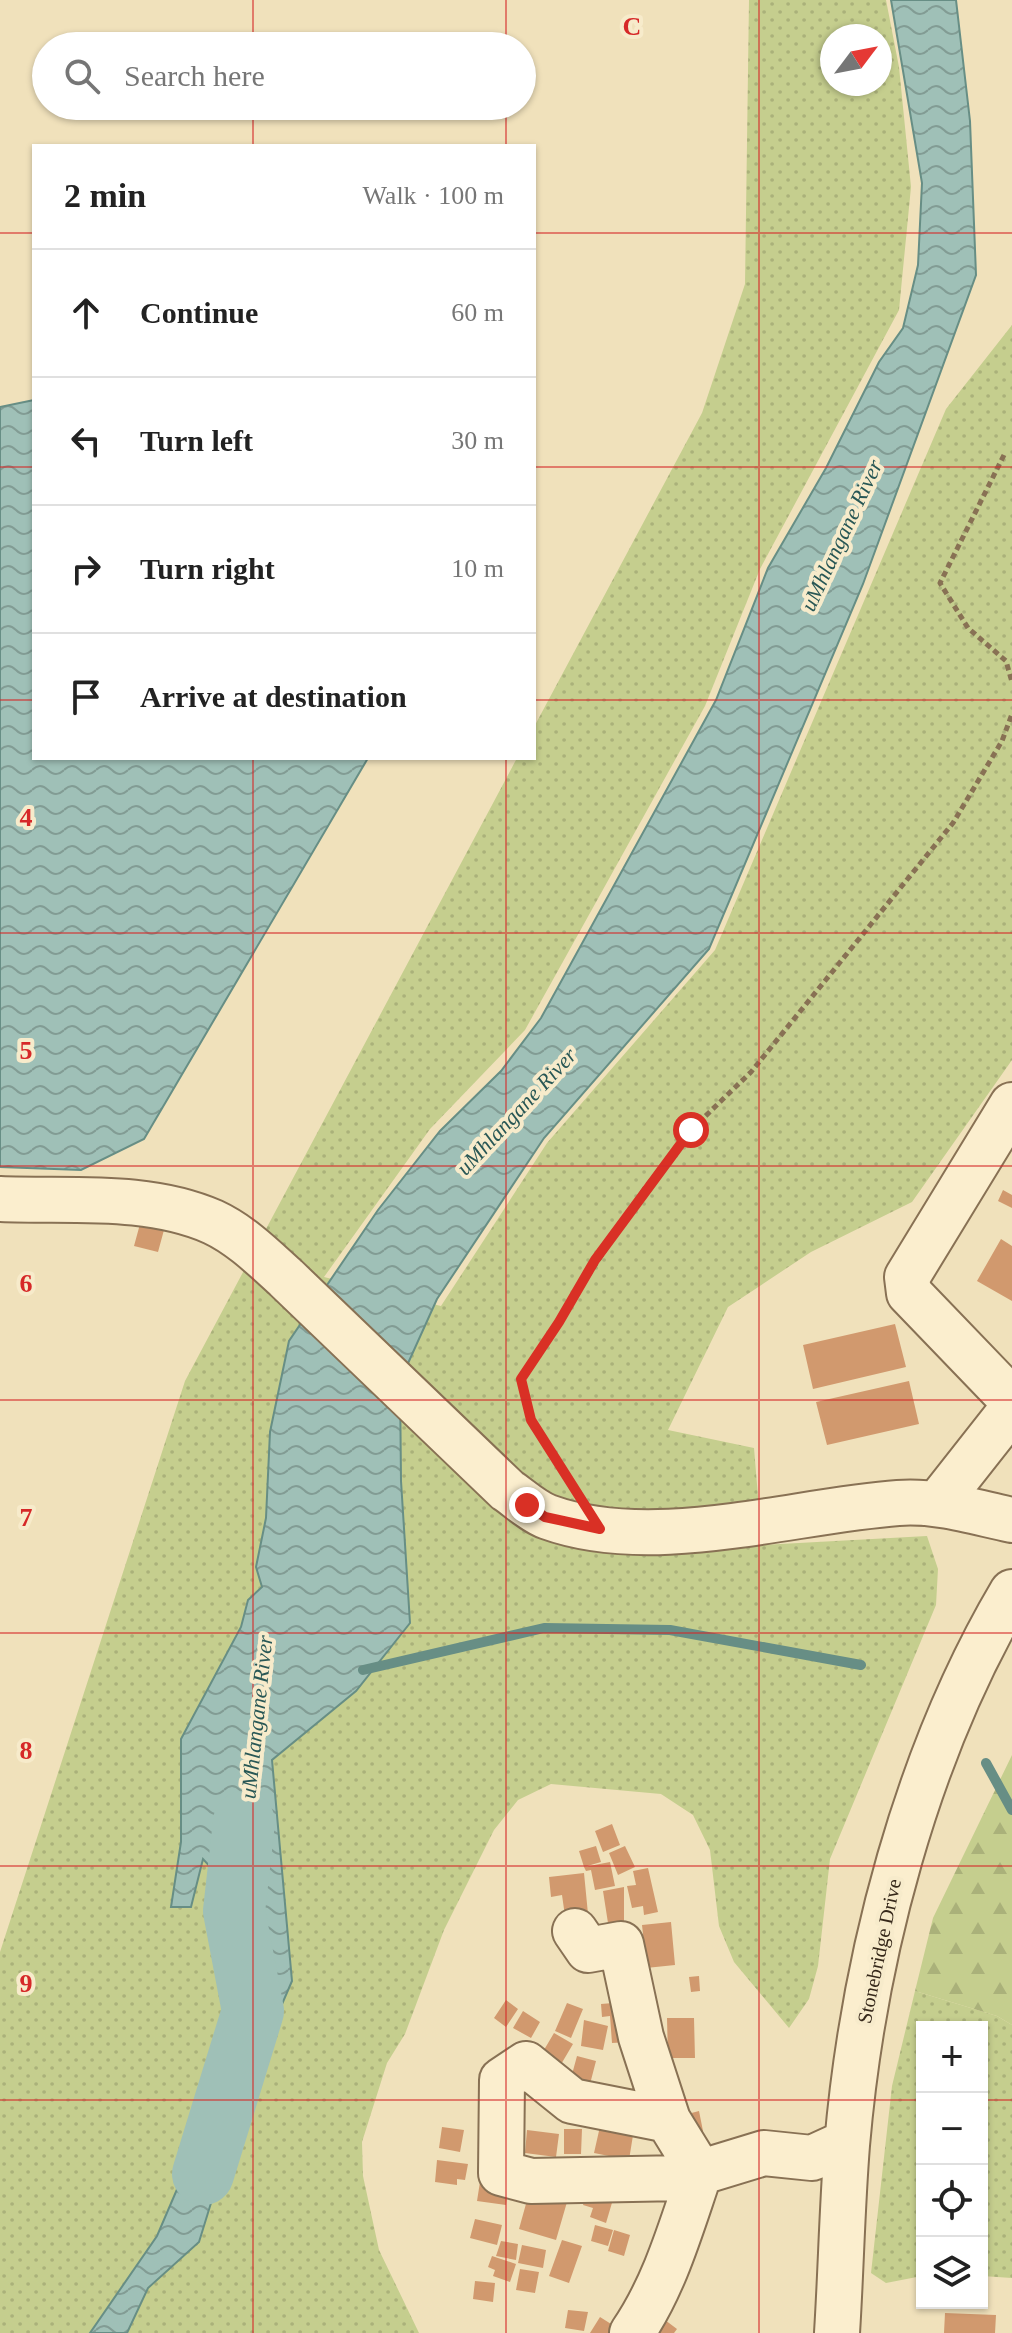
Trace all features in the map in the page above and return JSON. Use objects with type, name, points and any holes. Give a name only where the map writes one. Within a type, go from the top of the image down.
[{"type":"street","points":[[1012,1105],[907,1277],[909,1293],[1012,1400]]},
{"type":"street","points":[[0,1199],[145,1203],[172,1209],[224,1229],[286,1278],[507,1490],[545,1517],[600,1529],[682,1529],[900,1502],[938,1503],[1012,1520]]},
{"type":"street","points":[[938,1503],[1012,1409]]},
{"type":"street","name":"Stonebridge Drive","points":[[837,2333],[847,2142],[864,2012],[887,1893],[945,1731],[1012,1592]]},
{"type":"street","points":[[575,1931],[588,1950],[621,1944],[641,2037],[668,2120],[700,2172]]},
{"type":"street","points":[[668,2120],[572,2101],[526,2064],[502,2080],[501,2173],[531,2181],[682,2178],[764,2153],[812,2158],[847,2142]]},
{"type":"street","points":[[632,2333],[647,2311],[667,2266],[700,2172]]},
{"type":"path","points":[[1004,455],[940,583],[968,628],[1006,661],[1012,682]]},
{"type":"path","points":[[600,1529],[531,1420],[521,1379],[645,1188],[691,1130],[751,1072],[953,823],[1002,741],[1012,714]]},
{"type":"green space","points":[[749,0],[886,0],[891,24],[820,24],[820,96],[892,96],[892,31],[899,67],[911,187],[899,310],[760,569],[705,706],[525,1030],[430,1129],[324,1277],[441,1306],[547,1143],[715,950],[946,409],[1012,325],[1012,1060],[912,1202],[811,1252],[728,1307],[668,1430],[754,1448],[762,1545],[927,1536],[938,1569],[936,1605],[830,1859],[818,1966],[809,1999],[789,2028],[734,1962],[719,1926],[710,1850],[693,1815],[661,1794],[551,1784],[518,1800],[494,1830],[444,1930],[405,2034],[387,2063],[362,2142],[363,2176],[379,2250],[419,2333],[0,2333],[0,1952],[185,1381],[516,760],[536,760],[536,723],[702,413],[745,284]]},
{"type":"green space","points":[[1012,1755],[1012,2025],[997,2016],[915,1991],[933,1918]]},
{"type":"green space","points":[[915,1991],[997,2016],[1012,2025],[1012,2278],[988,2276],[988,2021],[916,2021],[916,2277],[886,2283],[871,2273],[892,2086]]},
{"type":"water","points":[[891,0],[956,0],[970,121],[976,275],[863,584],[709,949],[544,1138],[437,1299],[400,1381],[401,1481],[410,1623],[356,1691],[272,1760],[292,1981],[248,2083],[199,2242],[148,2288],[127,2333],[90,2333],[157,2236],[184,2173],[234,2086],[244,2023],[247,1951],[228,1886],[203,1859],[191,1907],[171,1907],[181,1842],[181,1739],[241,1627],[248,1600],[262,1587],[256,1567],[266,1518],[270,1432],[289,1341],[378,1210],[440,1131],[501,1071],[541,1018],[716,700],[768,568],[826,468],[879,362],[903,328],[918,265],[922,183]]},
{"type":"water","points":[[32,400],[32,760],[367,760],[144,1139],[81,1170],[0,1167],[0,407]]},
{"type":"building","points":[[1003,1190],[1012,1195],[1012,1208],[998,1201]]},
{"type":"building","points":[[140,1224],[164,1230],[158,1252],[134,1246]]},
{"type":"building","points":[[1001,1239],[1012,1246],[1012,1301],[977,1281]]},
{"type":"building","points":[[895,1324],[906,1367],[813,1389],[803,1345]]},
{"type":"building","points":[[909,1381],[919,1424],[827,1445],[816,1402]]},
{"type":"building","points":[[612,1824],[620,1845],[603,1852],[595,1831]]},
{"type":"building","points":[[596,1846],[601,1862],[584,1867],[579,1851]]},
{"type":"building","points":[[625,1846],[635,1867],[618,1875],[609,1853]]},
{"type":"building","points":[[610,1862],[615,1886],[595,1890],[591,1870],[586,1871],[584,1867]]},
{"type":"building","points":[[648,1868],[658,1912],[644,1915],[643,1906],[632,1908],[627,1886],[636,1885],[633,1871]]},
{"type":"building","points":[[584,1873],[588,1914],[565,1916],[562,1895],[551,1897],[549,1877]]},
{"type":"building","points":[[624,1887],[624,1921],[608,1923],[603,1891]]},
{"type":"building","points":[[671,1922],[675,1965],[646,1968],[633,1944],[644,1943],[642,1925]]},
{"type":"building","points":[[699,1976],[700,1991],[691,1992],[689,1977]]},
{"type":"building","points":[[506,2000],[518,2009],[506,2027],[494,2018]]},
{"type":"building","points":[[625,2002],[629,2042],[612,2043],[610,2016],[602,2017],[601,2004]]},
{"type":"building","points":[[567,2003],[583,2009],[571,2038],[555,2031]]},
{"type":"building","points":[[523,2011],[540,2022],[531,2038],[513,2028]]},
{"type":"building","points":[[667,2018],[694,2018],[695,2058],[668,2058]]},
{"type":"building","points":[[584,2020],[608,2026],[603,2050],[581,2046]]},
{"type":"building","points":[[554,2033],[573,2044],[560,2066],[541,2055]]},
{"type":"building","points":[[577,2056],[596,2061],[590,2084],[571,2078]]},
{"type":"building","points":[[699,2111],[703,2131],[688,2134],[684,2115]]},
{"type":"building","points":[[601,2122],[634,2129],[629,2160],[594,2153]]},
{"type":"building","points":[[442,2127],[464,2130],[460,2152],[439,2148]]},
{"type":"building","points":[[564,2129],[582,2129],[581,2154],[564,2154]]},
{"type":"building","points":[[527,2130],[559,2134],[556,2157],[525,2153]]},
{"type":"building","points":[[437,2160],[468,2164],[465,2180],[457,2179],[457,2185],[435,2182]]},
{"type":"building","points":[[480,2182],[508,2186],[506,2205],[477,2201]]},
{"type":"building","points":[[588,2188],[614,2196],[606,2223],[590,2217],[593,2208],[583,2205]]},
{"type":"building","points":[[529,2193],[567,2202],[556,2240],[519,2229]]},
{"type":"building","points":[[475,2219],[502,2225],[497,2245],[470,2238]]},
{"type":"building","points":[[595,2225],[613,2230],[608,2246],[591,2241]]},
{"type":"building","points":[[614,2230],[630,2235],[624,2256],[608,2251]]},
{"type":"building","points":[[562,2240],[582,2246],[569,2283],[549,2276]]},
{"type":"building","points":[[501,2241],[518,2244],[516,2260],[496,2256]]},
{"type":"building","points":[[522,2245],[546,2250],[543,2268],[518,2263]]},
{"type":"building","points":[[492,2256],[516,2264],[510,2282],[493,2276],[495,2270],[488,2267]]},
{"type":"building","points":[[520,2269],[539,2272],[535,2293],[516,2290]]},
{"type":"building","points":[[475,2281],[495,2283],[493,2302],[473,2299]]},
{"type":"building","points":[[568,2310],[588,2312],[584,2331],[565,2328]]},
{"type":"building","points":[[945,2313],[996,2315],[995,2333],[944,2333]]},
{"type":"building","points":[[600,2317],[619,2329],[616,2333],[590,2333]]},
{"type":"building","points":[[661,2317],[677,2329],[674,2333],[649,2333]]},
{"type":"waterway","points":[[363,1670],[544,1628],[670,1630],[861,1665]]},
{"type":"waterway","points":[[986,1763],[1012,1810]]},
{"type":"waterway","name":"uMhlangane River","points":[[203,2174],[253,2011],[234,1911],[244,1822]]},
{"type":"route","points":[[527,1505],[545,1517],[600,1529],[531,1420],[521,1379],[595,1260],[645,1188],[691,1130]]}]
